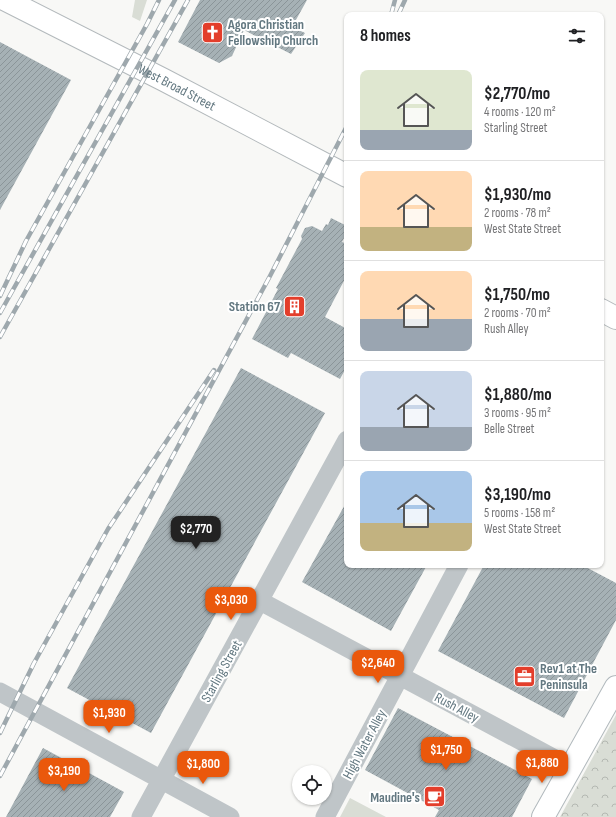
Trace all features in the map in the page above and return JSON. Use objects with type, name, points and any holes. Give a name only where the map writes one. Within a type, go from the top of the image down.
[{"type":"main road","name":"West Broad Street","points":[[6,0],[164,80],[344,174]]},
{"type":"main road","points":[[604,312],[616,318]]},
{"type":"main road","points":[[544,817],[570,767],[616,687]]},
{"type":"street","name":"Starling Street","points":[[142,817],[344,446]]},
{"type":"street","name":"High Water Alley","points":[[325,817],[457,568]]},
{"type":"street","name":"Rush Alley","points":[[260,601],[570,767]]},
{"type":"street","points":[[0,692],[230,817]]},
{"type":"green space","points":[[135,0],[147,0],[140,21],[132,17]]},
{"type":"green space","points":[[616,715],[616,817],[560,817]]},
{"type":"green space","points":[[350,798],[386,817],[340,817]]},
{"type":"building","name":"Agora Christian Fellowship Church","points":[[200,0],[307,0],[292,27],[305,33],[291,54],[244,30],[232,56],[219,63],[178,42]]},
{"type":"building","points":[[0,42],[71,80],[0,210]]},
{"type":"building","name":"Station 67","points":[[331,218],[344,224],[344,238],[342,242],[344,243],[344,281],[325,317],[344,327],[344,372],[340,379],[291,353],[288,358],[252,339],[278,289],[276,288],[302,239],[301,236],[305,228],[312,226],[322,231],[326,224],[328,225]]},
{"type":"building","points":[[241,368],[325,413],[151,733],[67,688]]},
{"type":"building","points":[[344,506],[344,568],[425,568],[391,631],[302,582]]},
{"type":"building","points":[[482,568],[588,568],[616,583],[616,620],[564,718],[438,651]]},
{"type":"building","points":[[398,708],[532,779],[512,817],[435,817],[439,810],[365,770]]},
{"type":"building","points":[[43,748],[124,792],[110,817],[6,817]]},
{"type":"railway","points":[[0,296],[26,241],[159,0]]},
{"type":"railway","points":[[0,313],[175,0]]},
{"type":"railway","points":[[0,337],[188,0]]},
{"type":"railway","points":[[392,12],[395,0]]},
{"type":"railway","points":[[399,12],[405,0]]},
{"type":"railway","points":[[0,776],[270,276],[344,132]]},
{"type":"railway","points":[[0,733],[34,663],[108,529],[214,370]]},
{"type":"place","name":"Agora Christian Fellowship Church","points":[[213,32]]},
{"type":"place","name":"Station 67","points":[[295,306]]},
{"type":"place","name":"Rev1 at The Peninsula","points":[[524,676]]},
{"type":"place","name":"Maudine's","points":[[435,797]]}]
